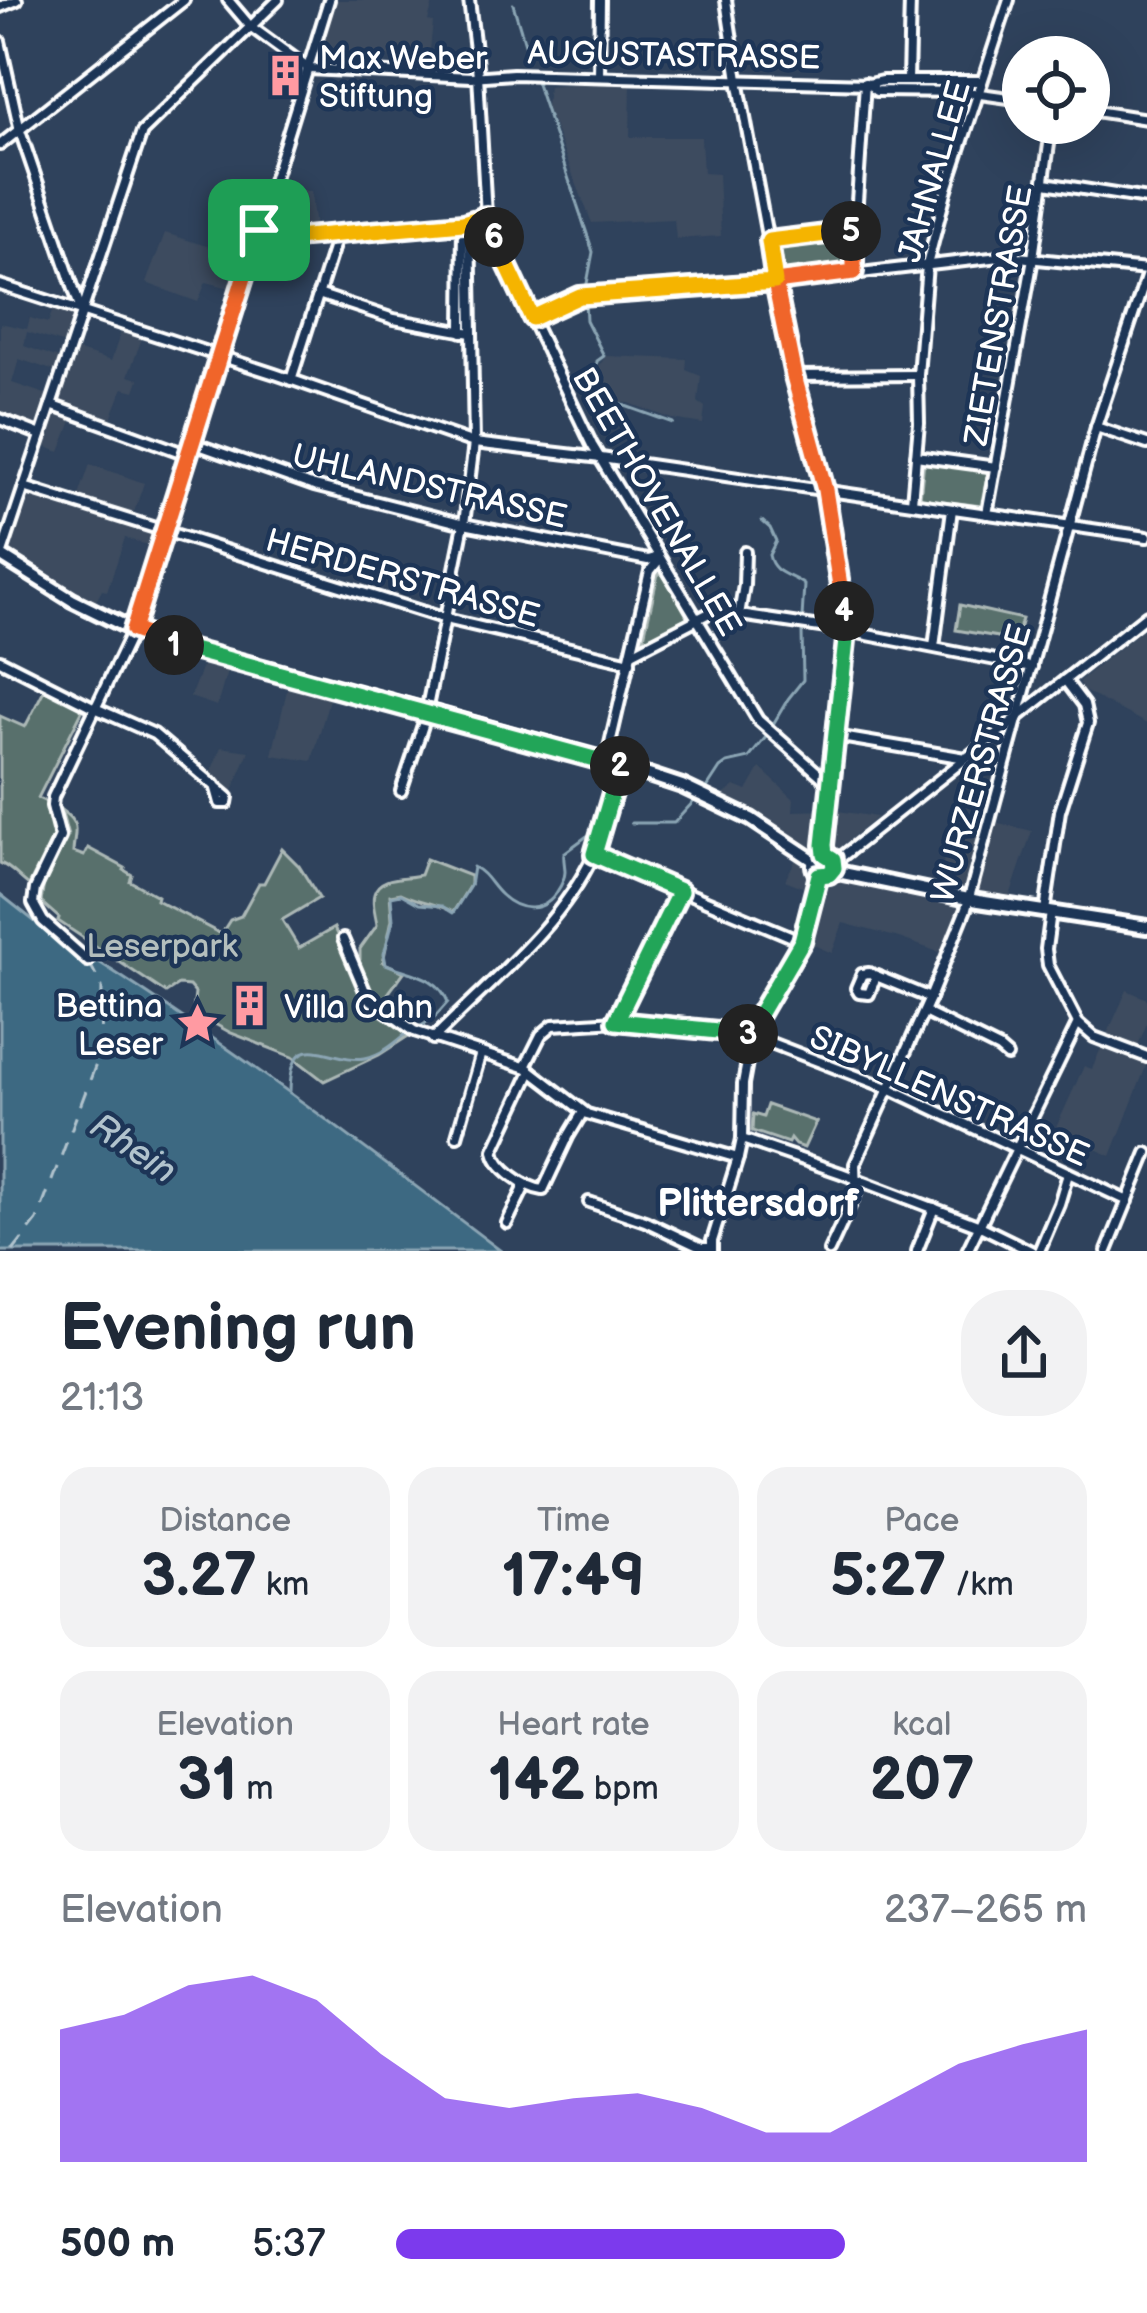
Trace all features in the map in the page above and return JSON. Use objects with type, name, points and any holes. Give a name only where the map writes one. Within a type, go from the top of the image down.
[{"type":"main road","points":[[0,555],[54,590],[133,630],[682,786],[826,862],[969,900],[1147,925]]},
{"type":"main road","points":[[819,875],[814,871],[826,862]]},
{"type":"street","points":[[0,7],[17,0]]},
{"type":"street","points":[[228,0],[250,26],[309,69]]},
{"type":"street","points":[[0,555],[142,132],[278,0]]},
{"type":"street","points":[[88,961],[35,911],[34,892],[61,837],[53,797],[133,630],[329,0]]},
{"type":"street","name":"BEETHOVENALLEE","points":[[469,0],[486,216],[576,415],[655,560],[698,620],[760,723],[829,783]]},
{"type":"street","points":[[598,77],[600,0]]},
{"type":"street","points":[[726,0],[775,282],[825,490],[847,631],[829,783],[826,862]]},
{"type":"street","points":[[908,80],[910,0]]},
{"type":"street","name":"JAHNALLEE","points":[[912,502],[927,265],[1009,0]]},
{"type":"street","points":[[0,145],[179,1]]},
{"type":"street","points":[[0,40],[20,131],[82,312]]},
{"type":"street","name":"AUGUSTASTRASSE","points":[[309,69],[867,84],[982,81]]},
{"type":"street","points":[[854,272],[867,84]]},
{"type":"street","name":"AUGUSTASTRASSE","points":[[867,84],[876,91],[1002,97]]},
{"type":"street","points":[[1110,113],[1147,119]]},
{"type":"street","name":"ZIETENSTRASSE","points":[[987,514],[1050,144]]},
{"type":"street","points":[[1045,183],[1147,199]]},
{"type":"street","points":[[259,230],[285,238],[466,222],[486,216]]},
{"type":"street","points":[[401,791],[427,711],[464,524],[474,443],[466,222]]},
{"type":"street","points":[[769,241],[854,231]]},
{"type":"street","points":[[291,380],[338,233]]},
{"type":"street","points":[[532,318],[580,296],[775,282],[1008,256],[1147,272]]},
{"type":"street","name":"WURZERSTRASSE","points":[[829,1251],[856,1193],[855,1163],[931,998],[969,900],[1096,428],[1147,272]]},
{"type":"street","points":[[0,285],[474,443],[1147,537]]},
{"type":"street","points":[[318,294],[394,319],[467,333]]},
{"type":"street","points":[[794,376],[918,375]]},
{"type":"street","points":[[51,405],[189,455]]},
{"type":"street","points":[[0,419],[41,435]]},
{"type":"street","points":[[1096,428],[1147,444]]},
{"type":"street","name":"UHLANDSTRASSE","points":[[193,442],[303,483],[464,524],[655,560]]},
{"type":"street","points":[[916,456],[996,466]]},
{"type":"street","name":"HERDERSTRASSE","points":[[24,487],[446,619],[631,657]]},
{"type":"street","points":[[934,647],[952,509]]},
{"type":"street","points":[[739,615],[745,552]]},
{"type":"street","points":[[606,761],[655,560]]},
{"type":"street","points":[[631,657],[713,611],[1032,667]]},
{"type":"street","points":[[826,862],[1147,615]]},
{"type":"street","points":[[124,650],[150,636]]},
{"type":"street","points":[[0,659],[154,734],[215,785]]},
{"type":"street","points":[[1065,680],[1083,702],[1088,723],[1062,802],[1048,912],[1048,965],[1078,1024],[1094,1037],[1147,1057]]},
{"type":"street","points":[[835,736],[966,758]]},
{"type":"street","points":[[433,1039],[539,932],[574,887],[594,854],[620,766]]},
{"type":"street","points":[[594,854],[802,941]]},
{"type":"street","points":[[590,1202],[712,1249],[742,1139],[742,1084],[751,1035],[802,941],[819,875]]},
{"type":"street","points":[[616,1021],[680,891]]},
{"type":"street","points":[[343,939],[368,998],[404,1025],[528,1069],[583,1112],[738,1158]]},
{"type":"street","points":[[877,976],[931,998]]},
{"type":"street","points":[[924,1012],[1007,1056]]},
{"type":"street","name":"SIBYLLENSTRASSE","points":[[528,1069],[548,1027],[616,1021],[751,1035],[889,1089],[1128,1201]]},
{"type":"street","points":[[968,1251],[1078,1024]]},
{"type":"street","points":[[457,1136],[481,1054]]},
{"type":"street","points":[[528,1069],[493,1153],[498,1164],[524,1184],[543,1190],[583,1112]]},
{"type":"street","points":[[742,1139],[934,1208],[1035,1251],[1055,1216],[1068,1173]]},
{"type":"street","points":[[1106,1251],[1147,1153]]},
{"type":"street","points":[[507,1223],[524,1184]]},
{"type":"street","points":[[917,1251],[934,1208]]},
{"type":"shaded area","points":[[335,0],[434,0],[428,21],[433,22],[429,58],[323,54],[320,50]]},
{"type":"shaded area","points":[[631,83],[630,137],[701,137],[703,173],[718,174],[721,236],[676,239],[674,219],[592,223],[546,107],[548,86]]},
{"type":"shaded area","points":[[299,190],[311,192],[315,230],[288,233],[267,226],[273,203],[295,206]]},
{"type":"shaded area","points":[[165,233],[245,258],[234,289],[206,282],[198,302],[146,283]]},
{"type":"shaded area","points":[[54,306],[75,312],[65,344],[27,332],[24,346],[65,360],[70,348],[111,361],[123,326],[144,333],[128,376],[139,379],[135,391],[123,388],[108,426],[75,413],[60,452],[38,444],[61,373],[19,359],[12,383],[48,395],[38,425],[0,414],[0,323],[27,329],[30,318],[48,323]]},
{"type":"shaded area","points":[[606,356],[687,359],[686,370],[701,376],[698,402],[705,407],[703,424],[672,419],[629,403],[596,402],[597,369]]},
{"type":"shaded area","points":[[90,464],[144,483],[129,527],[157,539],[154,547],[125,538],[107,591],[102,590],[94,605],[8,553],[26,497],[74,510]]},
{"type":"shaded area","points":[[1147,626],[1147,724],[1082,690],[1079,681]]},
{"type":"shaded area","points":[[205,659],[229,665],[217,706],[190,697]]},
{"type":"shaded area","points":[[289,681],[331,692],[312,761],[272,755]]},
{"type":"shaded area","points":[[221,747],[249,751],[232,793],[210,774]]},
{"type":"shaded area","points":[[760,768],[794,799],[793,811],[832,810],[877,817],[838,849],[841,868],[938,888],[950,827],[979,832],[983,819],[1032,831],[1008,902],[967,897],[947,955],[843,923],[832,953],[800,939],[810,890],[785,880],[797,857],[715,806],[735,786],[747,791]]},
{"type":"shaded area","points":[[1127,990],[1147,999],[1147,1023],[1137,1048],[1106,1037]]},
{"type":"shaded area","points":[[1101,1048],[1147,1064],[1111,1156],[1055,1130],[1084,1066],[1092,1069]]},
{"type":"green space","points":[[844,236],[848,240],[842,269],[782,274],[780,243]]},
{"type":"green space","points":[[924,461],[988,472],[981,506],[920,498]]},
{"type":"green space","points":[[658,574],[665,575],[689,620],[645,642],[643,641]]},
{"type":"green space","points":[[960,605],[1022,619],[1016,640],[956,630]]},
{"type":"green space","points":[[45,688],[83,709],[38,798],[46,802],[54,836],[29,885],[0,863],[0,716],[25,727]]},
{"type":"green space","name":"Leserpark","points":[[61,810],[74,825],[73,852],[84,856],[88,848],[125,868],[132,875],[130,881],[157,896],[156,900],[221,934],[230,920],[241,916],[282,849],[319,898],[282,920],[299,948],[334,928],[364,997],[410,1035],[324,1081],[293,1057],[193,1012],[195,993],[189,986],[178,985],[166,993],[58,921],[41,902],[44,883],[68,836]]},
{"type":"green space","points":[[426,859],[470,876],[470,885],[453,912],[401,893],[390,895],[392,919],[383,962],[404,972],[379,1006],[368,995],[354,961],[360,959],[360,949],[377,925],[374,894],[387,881],[420,875]]},
{"type":"green space","points":[[767,1105],[816,1122],[804,1148],[790,1139],[788,1143],[752,1131],[753,1114],[763,1117]]},
{"type":"water","name":"Rhein","points":[[0,894],[86,962],[91,957],[248,1063],[501,1251],[0,1251]]},
{"type":"waterway","points":[[513,4],[525,44]]},
{"type":"waterway","points":[[536,81],[593,252],[586,289]]},
{"type":"waterway","points":[[585,302],[586,320],[604,356],[597,361],[590,386],[593,402]]},
{"type":"waterway","points":[[600,404],[617,403],[673,423]]},
{"type":"waterway","points":[[762,521],[776,541],[769,555],[774,567],[804,585],[802,618]]},
{"type":"waterway","points":[[772,726],[803,680],[802,632]]},
{"type":"waterway","points":[[707,788],[720,768],[749,758],[766,737]]},
{"type":"waterway","points":[[631,823],[674,823],[695,800]]},
{"type":"waterway","points":[[421,1026],[448,1002],[430,981],[386,964],[393,920],[391,896],[401,894],[453,913],[470,886],[473,867],[508,901],[539,907],[562,884],[564,853],[587,836]]},
{"type":"waterway","points":[[290,1091],[292,1070],[305,1052],[365,1058],[406,1034]]},
{"type":"ferry route","points":[[13,1251],[37,1220],[101,1051],[102,987],[89,962]]},
{"type":"place","name":"Max Weber Stiftung","points":[[285,76]]},
{"type":"place","name":"Villa Cahn","points":[[250,1006]]},
{"type":"place","name":"Bettina Leser","points":[[197,1024]]},
{"type":"district","name":"Plittersdorf","points":[[758,1202]]},
{"type":"route","points":[[259,230],[133,630],[620,766],[594,854],[680,891],[616,1021],[751,1035],[802,941],[819,875],[834,868],[824,845],[847,631],[825,490],[775,282],[854,272],[854,231],[769,241],[775,282],[580,296],[532,318],[486,216],[463,223],[294,238],[259,230]]}]
